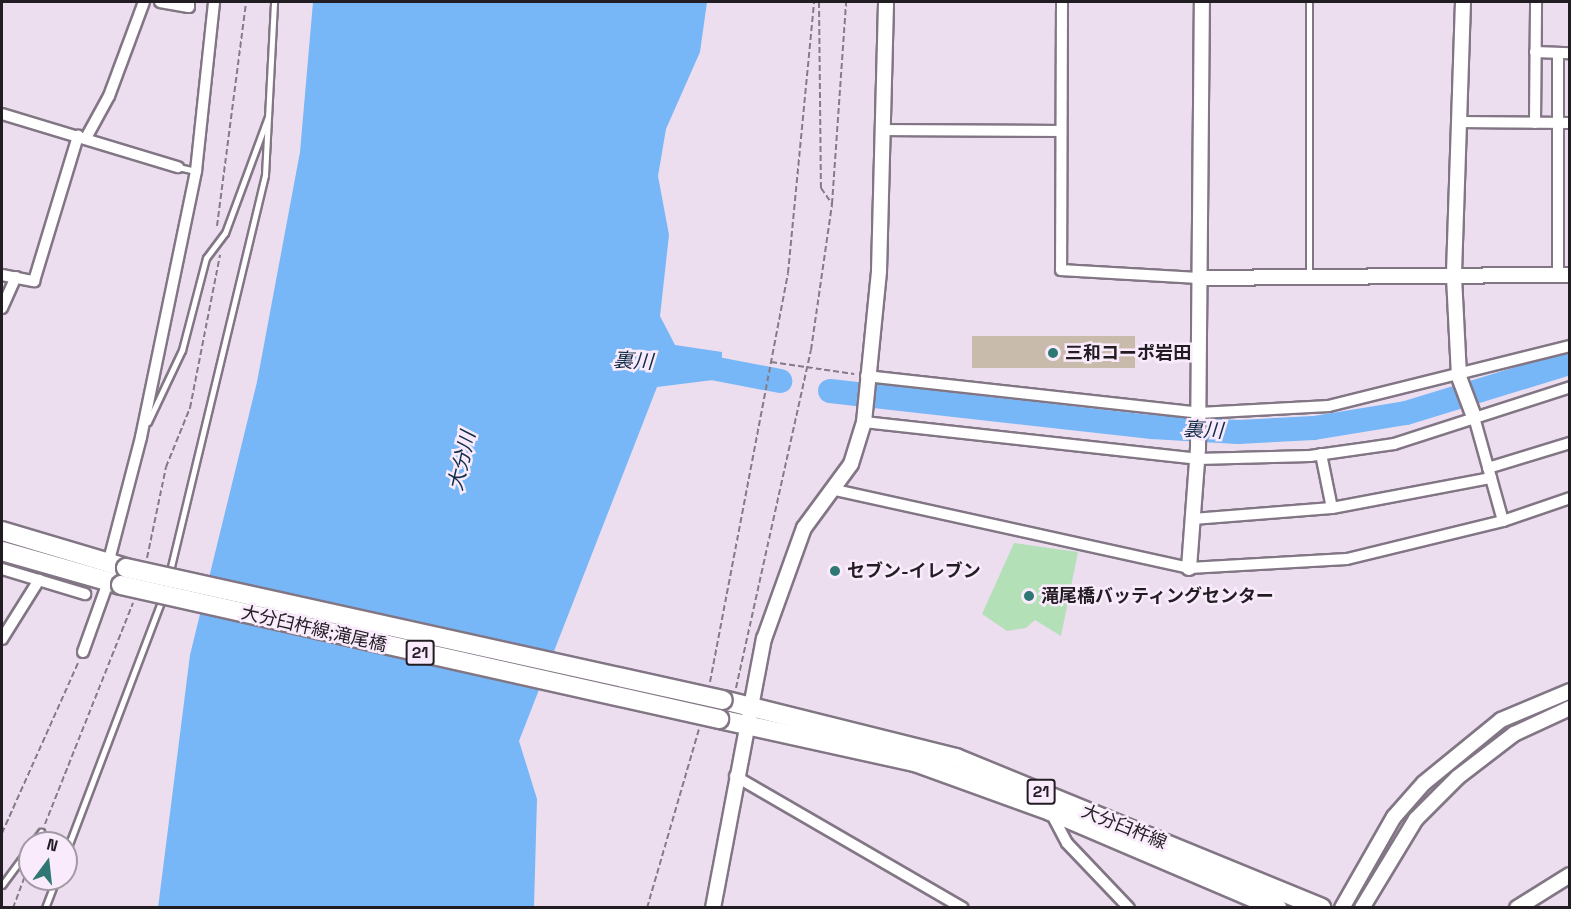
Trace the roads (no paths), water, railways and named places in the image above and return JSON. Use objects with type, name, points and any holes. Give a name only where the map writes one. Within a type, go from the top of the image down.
[{"type":"main road","name":"21","points":[[2,531],[120,578]]},
{"type":"main road","name":"21","points":[[2,551],[120,578]]},
{"type":"main road","name":"大分臼杵線;滝尾橋","points":[[120,578],[751,706]]},
{"type":"main road","name":"大分臼杵線;滝尾橋","points":[[120,578],[710,719],[746,725]]},
{"type":"main road","name":"大分臼杵線","points":[[751,706],[956,758],[1321,908]]},
{"type":"main road","name":"大分臼杵線","points":[[746,725],[915,762],[1050,811],[1277,908]]},
{"type":"street","points":[[2,275],[34,281],[82,137],[109,96],[144,2]]},
{"type":"street","points":[[160,2],[189,7],[189,2]]},
{"type":"street","points":[[83,651],[120,578],[141,437],[196,171],[214,2]]},
{"type":"street","points":[[713,908],[735,776],[764,639],[804,528],[835,490],[851,464],[864,422],[866,379],[879,271],[886,2]]},
{"type":"street","points":[[1062,2],[1061,270],[1198,278],[1564,275],[1564,53],[1535,52]]},
{"type":"street","points":[[1189,568],[1198,454],[1202,2]]},
{"type":"street","points":[[1463,2],[1454,277],[1460,380],[1472,412],[1503,521]]},
{"type":"street","points":[[1535,123],[1536,2]]},
{"type":"street","points":[[2,114],[178,166]]},
{"type":"street","points":[[1459,122],[1564,123]]},
{"type":"street","points":[[881,130],[1062,131]]},
{"type":"street","points":[[2,308],[16,277]]},
{"type":"street","points":[[866,379],[1198,417],[1329,406],[1460,380],[1569,346]]},
{"type":"street","points":[[864,422],[1198,454],[1321,454],[1394,444],[1472,412],[1569,387]]},
{"type":"street","points":[[1193,519],[1332,508],[1489,473],[1569,443]]},
{"type":"street","points":[[1321,454],[1332,508]]},
{"type":"street","points":[[835,490],[1189,568],[1347,559],[1503,521],[1569,498]]},
{"type":"street","points":[[2,569],[85,594]]},
{"type":"street","points":[[2,639],[39,580]]},
{"type":"street","points":[[1342,908],[1389,826],[1424,783],[1501,720],[1569,691]]},
{"type":"street","points":[[1362,908],[1416,819],[1458,777],[1514,734],[1569,708]]},
{"type":"street","points":[[735,776],[963,908]]},
{"type":"street","points":[[1050,811],[1067,843],[1129,908]]},
{"type":"street","points":[[1517,908],[1569,875]]},
{"type":"lane","points":[[74,831],[148,641],[187,515],[265,175],[274,2]]},
{"type":"lane","points":[[1309,2],[1309,276]]},
{"type":"lane","points":[[141,437],[182,350],[206,258],[217,243],[269,112]]},
{"type":"lane","points":[[178,166],[196,171]]},
{"type":"lane","points":[[2,885],[18,863]]},
{"type":"lane","points":[[45,908],[51,891]]},
{"type":"water","name":"大分川","points":[[313,2],[707,2],[700,52],[666,129],[658,176],[669,235],[660,316],[675,345],[722,352],[721,379],[657,387],[519,741],[537,799],[534,907],[158,908],[190,655],[257,382],[300,152]]},
{"type":"waterway","name":"裏川","points":[[830,391],[1152,427],[1238,432],[1314,428],[1406,413],[1570,363]]},
{"type":"waterway","name":"裏川","points":[[691,364],[780,381]]},
{"type":"place","name":"三和コーポ岩田","points":[[1053,353]]},
{"type":"place","name":"セブン-イレブン","points":[[835,571]]},
{"type":"place","name":"滝尾橋バッティングセンター","points":[[1029,596]]}]
